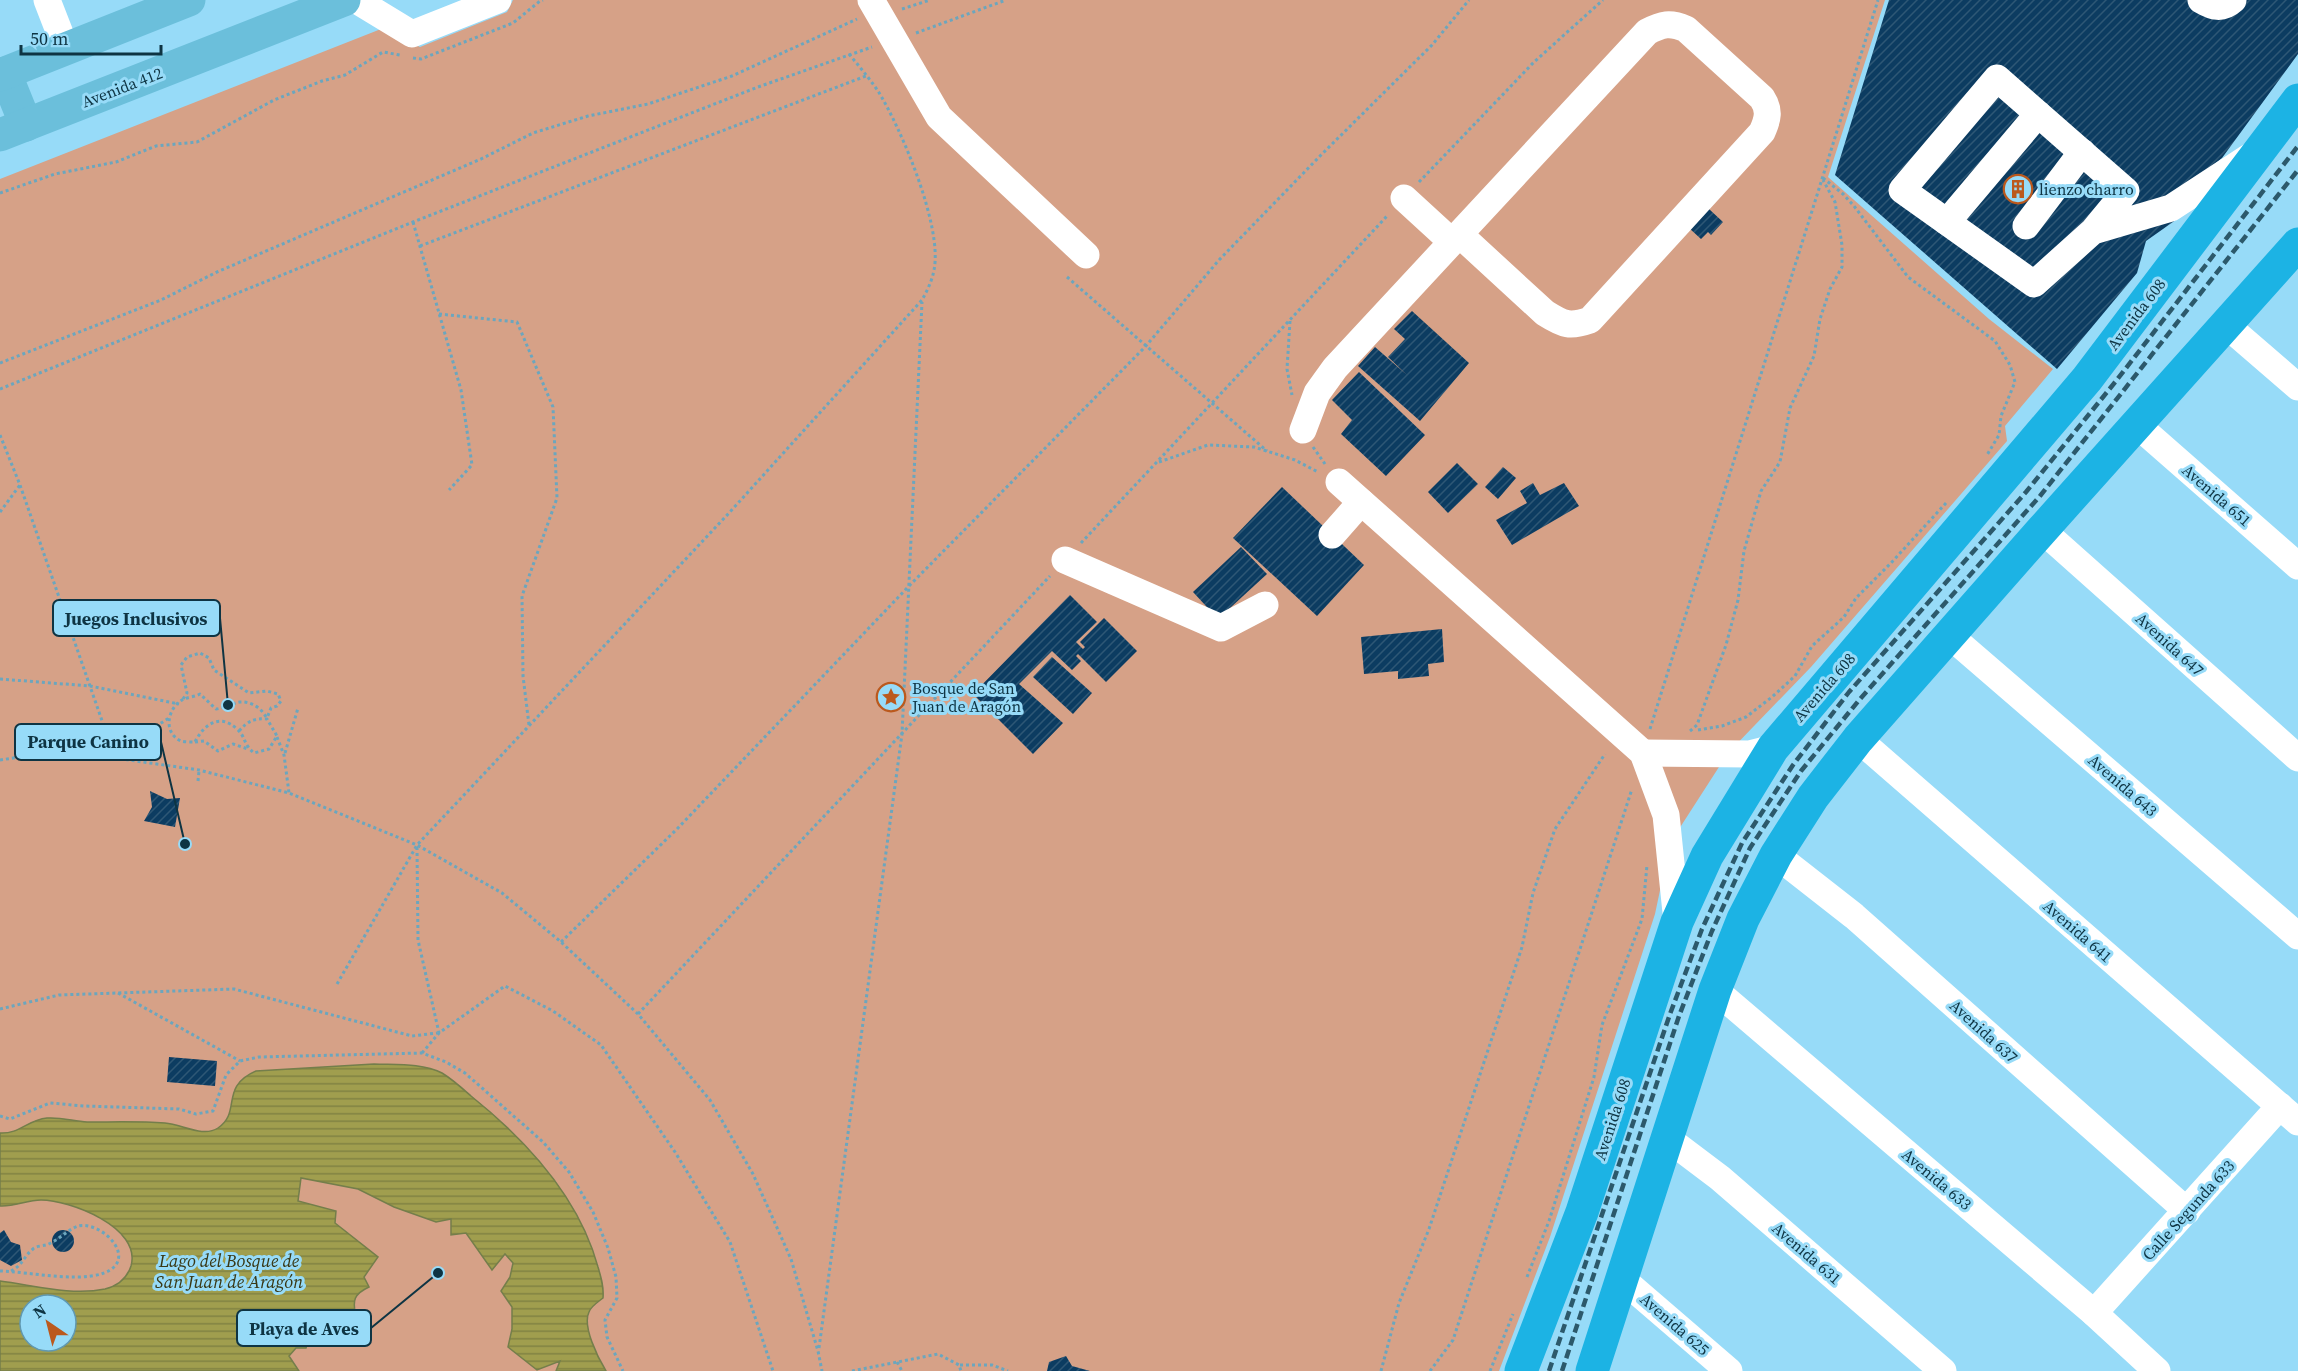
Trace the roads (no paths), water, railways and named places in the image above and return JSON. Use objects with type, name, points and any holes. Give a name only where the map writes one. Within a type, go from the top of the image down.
[{"type":"highway","name":"Avenida 608","points":[[1521,1371],[1582,1212],[1677,922],[1707,856],[1773,747],[2087,379],[2298,100]]},
{"type":"highway","points":[[1592,1371],[1714,990],[1743,919],[1776,855],[1813,797],[1858,739],[2298,244]]},
{"type":"main road","points":[[13,130],[2,74],[188,0]]},
{"type":"main road","name":"Avenida 412","points":[[13,130],[344,0]]},
{"type":"street","points":[[47,0],[66,49]]},
{"type":"street","points":[[356,0],[412,34],[498,0]]},
{"type":"street","points":[[2201,0],[2213,7],[2226,6],[2233,0]]},
{"type":"street","points":[[864,9],[893,40],[939,117],[1086,255]]},
{"type":"street","points":[[1303,429],[1317,393],[1335,368],[1455,238],[1647,32],[1662,24],[1675,24],[1686,29],[1768,106],[1767,119],[1762,132],[1590,320],[1575,325],[1560,322],[1545,313],[1455,238],[1404,198]]},
{"type":"street","points":[[1997,78],[2038,114],[2126,191],[2093,231],[2034,284],[1902,190],[1997,78]]},
{"type":"street","points":[[1947,222],[2038,114]]},
{"type":"street","points":[[2093,231],[2171,208],[2260,150]]},
{"type":"street","points":[[2026,226],[2082,152]]},
{"type":"street","points":[[2225,324],[2298,387]]},
{"type":"street","name":"Avenida 651","points":[[2136,424],[2298,566]]},
{"type":"street","points":[[1339,482],[1643,753],[1666,815],[1677,922]]},
{"type":"street","points":[[1332,535],[1361,502]]},
{"type":"street","name":"Avenida 647","points":[[2042,530],[2298,758]]},
{"type":"street","points":[[1065,560],[1221,628],[1265,605]]},
{"type":"street","name":"Avenida 643","points":[[1949,635],[2298,936]]},
{"type":"street","name":"Avenida 641","points":[[1858,739],[2289,1114]]},
{"type":"street","points":[[1643,753],[1749,754],[1773,747]]},
{"type":"street","name":"Avenida 637","points":[[1776,855],[1854,916],[2187,1211]]},
{"type":"street","name":"Avenida 633","points":[[1714,990],[2094,1313],[2157,1371]]},
{"type":"street","name":"Calle Segunda 633","points":[[2094,1313],[2187,1211],[2289,1114]]},
{"type":"street","name":"Avenida 631","points":[[1667,1138],[1720,1178],[1943,1371]]},
{"type":"street","name":"Avenida 625","points":[[1621,1278],[1729,1371]]},
{"type":"water","name":"Lago del Bosque de San Juan de Aragón","points":[[374,1064],[409,1065],[446,1075],[511,1131],[530,1151],[564,1194],[578,1217],[589,1241],[603,1286],[603,1298],[590,1310],[587,1318],[595,1350],[606,1371],[556,1371],[560,1361],[537,1370],[508,1347],[512,1329],[512,1307],[501,1291],[510,1277],[513,1263],[505,1254],[492,1270],[466,1233],[451,1235],[451,1219],[436,1222],[394,1207],[358,1189],[301,1178],[298,1201],[336,1211],[335,1223],[378,1257],[364,1277],[369,1287],[355,1298],[356,1317],[338,1315],[314,1318],[306,1348],[296,1348],[289,1356],[299,1371],[0,1371],[0,1281],[66,1291],[105,1289],[117,1284],[127,1274],[131,1266],[131,1252],[126,1239],[115,1228],[101,1218],[68,1205],[41,1200],[0,1206],[0,1133],[13,1131],[40,1119],[52,1118],[87,1122],[165,1123],[199,1131],[212,1131],[225,1122],[229,1115],[234,1092],[245,1077],[256,1071]]},
{"type":"railway","points":[[1549,1371],[1670,1014],[1702,929],[1742,843],[1793,765],[1849,692],[2026,492],[2116,381],[2298,146]]},
{"type":"railway","points":[[1562,1371],[1679,1016],[1712,931],[1750,848],[1801,771],[1860,699],[2040,496],[2298,170]]},
{"type":"place","name":"lienzo charro","points":[[2018,189]]},
{"type":"place","name":"Bosque de San Juan de Aragón","points":[[891,697]]},
{"type":"place","name":"Juegos Inclusivos","points":[[228,705]]},
{"type":"place","name":"Parque Canino","points":[[185,844]]},
{"type":"place","name":"Playa de Aves","points":[[438,1273]]}]
